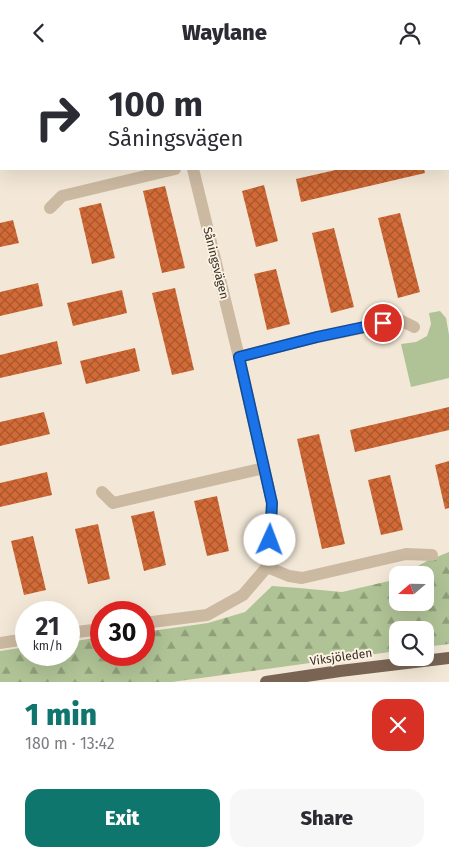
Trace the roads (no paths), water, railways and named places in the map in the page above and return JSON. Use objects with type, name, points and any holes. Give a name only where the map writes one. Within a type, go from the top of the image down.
[{"type":"main road","name":"Viksjöleden","points":[[266,682],[449,658]]},
{"type":"street","points":[[50,208],[62,196],[171,170]]},
{"type":"street","name":"Såningsvägen","points":[[193,170],[272,503],[270,559],[267,567]]},
{"type":"street","points":[[239,357],[317,337],[400,320],[414,327]]},
{"type":"street","points":[[102,492],[113,503],[264,468]]},
{"type":"street","points":[[155,622],[207,615],[243,595],[267,567],[302,578],[406,554],[432,555]]},
{"type":"street","points":[[0,643],[15,641]]}]
